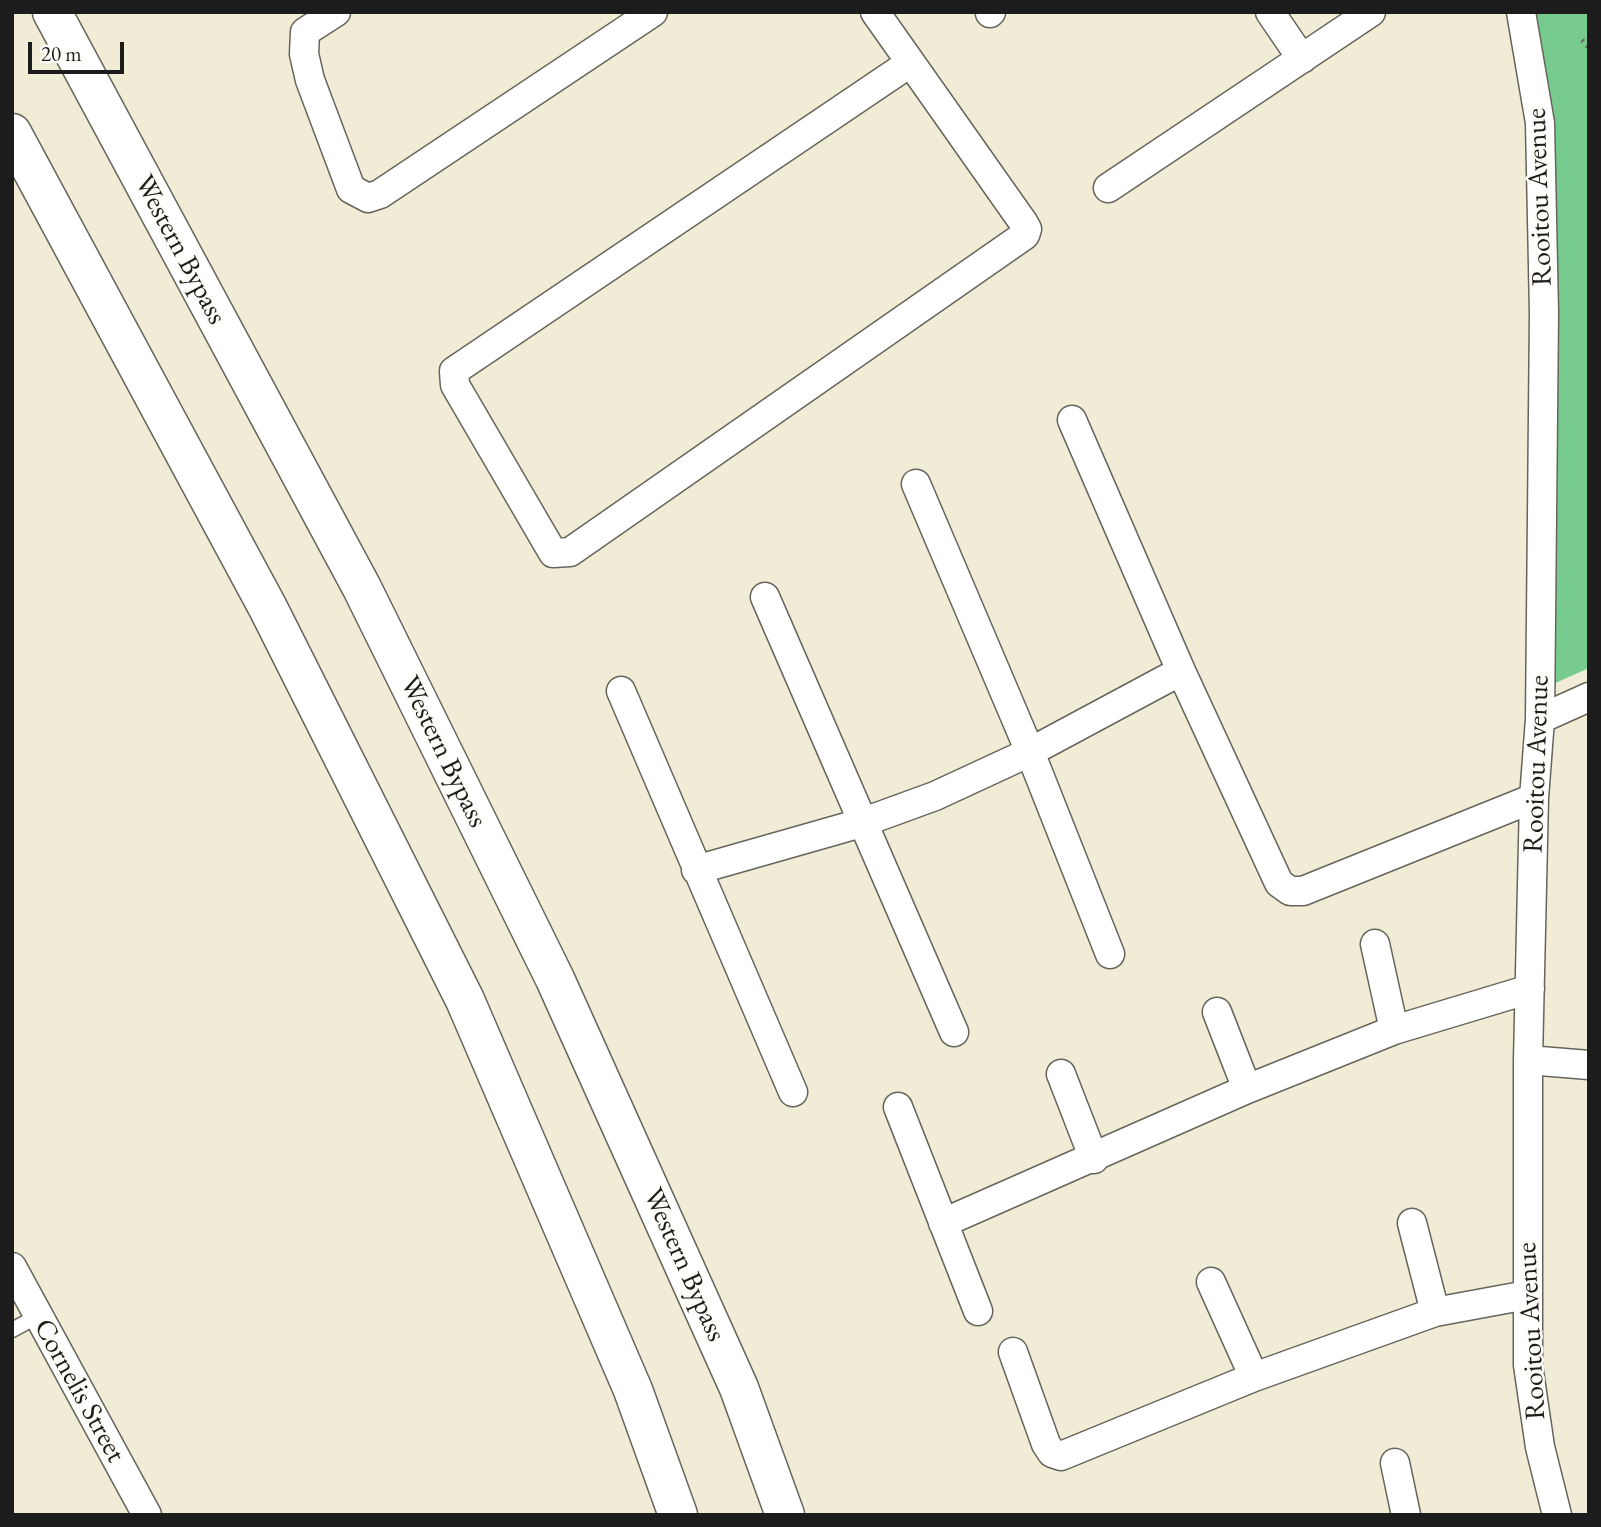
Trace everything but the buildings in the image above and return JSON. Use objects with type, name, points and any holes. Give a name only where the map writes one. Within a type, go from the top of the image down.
[{"type":"highway","name":"Western Bypass","points":[[52,12],[362,588],[543,954],[739,1388],[785,1515]]},
{"type":"highway","points":[[12,133],[268,608],[465,1000],[633,1390],[678,1515]]},
{"type":"street","points":[[336,12],[305,33],[304,54],[310,80],[351,190],[368,198],[380,194],[653,12]]},
{"type":"street","points":[[875,12],[1023,222],[1027,229],[1025,235],[570,552],[553,553],[455,385],[454,372],[909,63]]},
{"type":"street","points":[[1270,12],[1302,59]]},
{"type":"street","points":[[1108,188],[1371,12]]},
{"type":"street","name":"Rooitou Avenue","points":[[1521,12],[1540,123],[1544,313],[1540,719],[1535,798],[1528,1060],[1528,1365],[1539,1447],[1557,1515]]},
{"type":"street","points":[[1072,420],[1181,671],[1279,883],[1290,891],[1303,891],[1535,798]]},
{"type":"street","points":[[916,484],[1030,752],[1110,954]]},
{"type":"street","points":[[765,597],[954,1032]]},
{"type":"street","points":[[696,870],[861,822],[934,796],[1030,752],[1181,671]]},
{"type":"street","points":[[621,691],[793,1092]]},
{"type":"street","points":[[1540,719],[1589,697]]},
{"type":"street","points":[[1375,944],[1394,1030]]},
{"type":"street","points":[[943,1223],[1247,1089],[1394,1030],[1530,989]]},
{"type":"street","points":[[1217,1012],[1247,1089]]},
{"type":"street","points":[[1528,1060],[1589,1065]]},
{"type":"street","points":[[1061,1074],[1094,1158]]},
{"type":"street","points":[[898,1107],[978,1311]]},
{"type":"street","points":[[1412,1223],[1435,1311]]},
{"type":"street","name":"Cornelis Street","points":[[12,1267],[147,1515]]},
{"type":"street","points":[[1212,1282],[1254,1377]]},
{"type":"street","points":[[1013,1352],[1046,1444],[1052,1453],[1061,1456],[1254,1377],[1435,1311],[1527,1295]]},
{"type":"street","points":[[1395,1462],[1406,1515]]},
{"type":"lane","points":[[12,1330],[38,1317]]},
{"type":"path","points":[[1582,40],[1589,48]]},
{"type":"green space","points":[[1528,12],[1589,12],[1589,668],[1551,685]]}]
